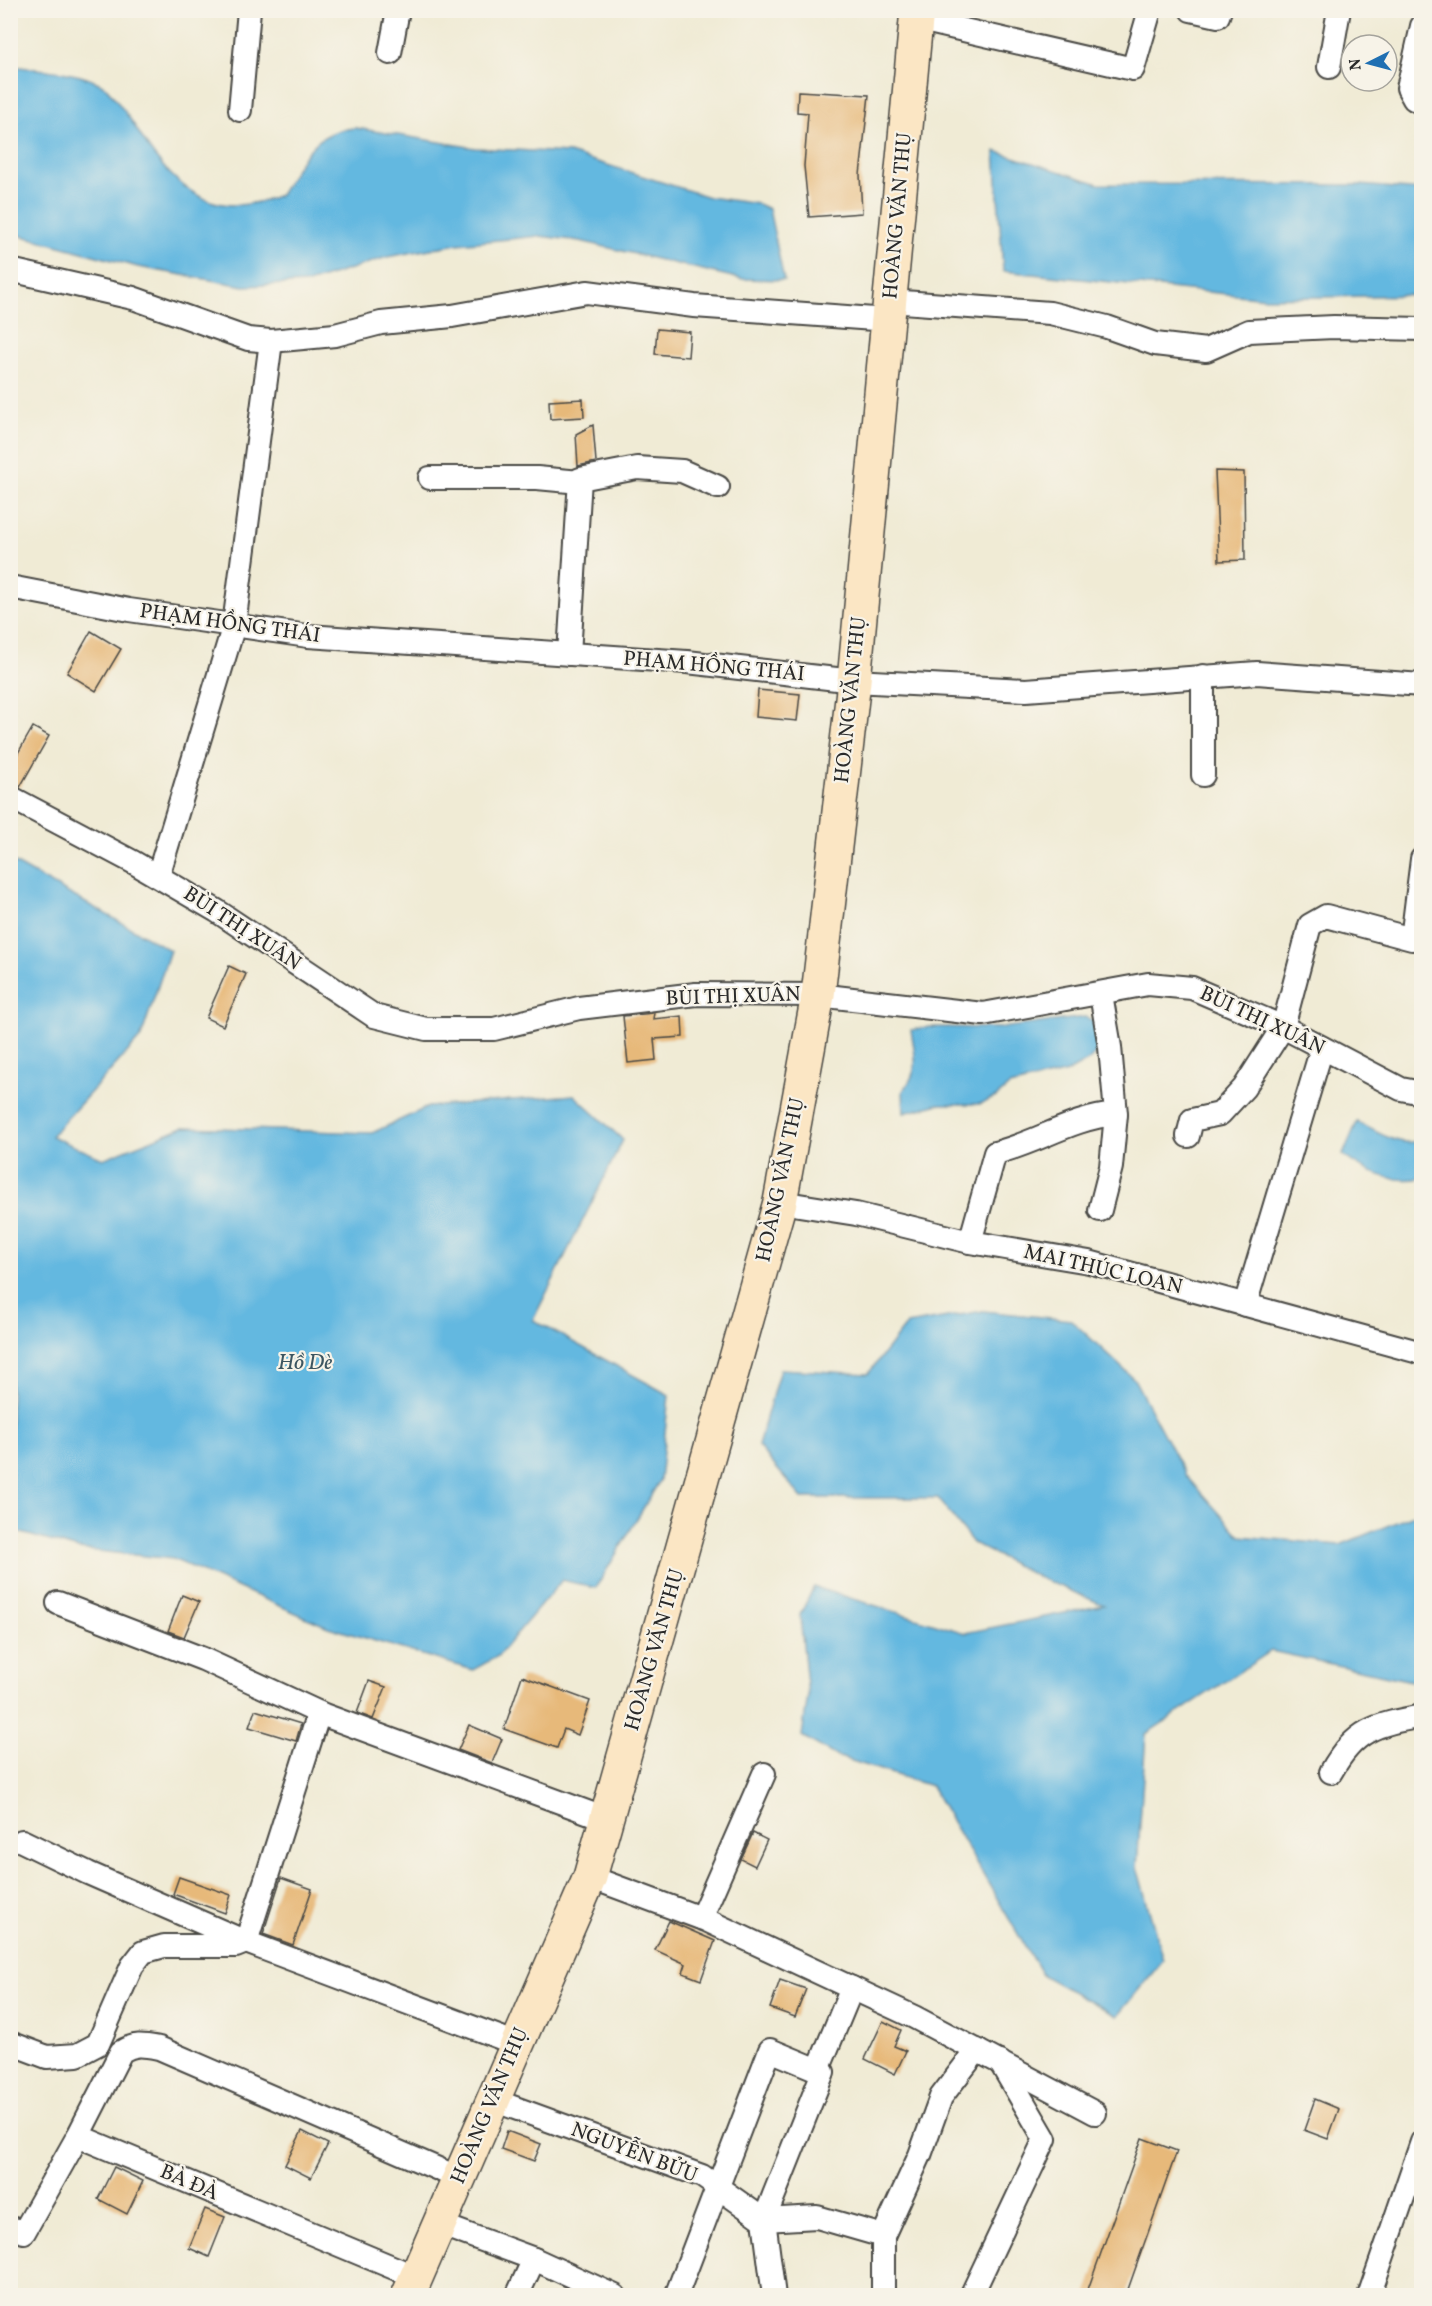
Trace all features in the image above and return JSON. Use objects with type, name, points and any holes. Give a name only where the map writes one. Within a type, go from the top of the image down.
[{"type":"main road","name":"HOÀNG VĂN THỤ","points":[[412,2286],[590,1877],[780,1202],[818,995],[855,681],[916,15]]},
{"type":"street","points":[[240,110],[249,10]]},
{"type":"street","points":[[390,53],[398,10]]},
{"type":"street","points":[[916,15],[1133,69],[1150,10]]},
{"type":"street","points":[[1191,10],[1218,16],[1220,10]]},
{"type":"street","points":[[1329,67],[1339,10]]},
{"type":"street","points":[[1422,26],[1408,88],[1414,99],[1422,103]]},
{"type":"street","points":[[10,270],[133,298],[248,339],[271,341],[335,335],[381,323],[452,316],[587,292],[694,306],[1050,313],[1107,327],[1155,344],[1206,350],[1249,332],[1334,327],[1422,329]]},
{"type":"street","points":[[158,876],[234,625],[271,341]]},
{"type":"street","points":[[569,654],[580,479],[637,468],[682,471],[718,487]]},
{"type":"street","points":[[430,478],[537,478],[580,482]]},
{"type":"street","name":"PHẠM HỒNG THÁI","points":[[10,587],[129,610],[308,636],[687,662],[855,681],[1026,690],[1257,673],[1422,685]]},
{"type":"street","points":[[1203,676],[1203,775]]},
{"type":"street","name":"BÙI THỊ XUÂN","points":[[10,797],[158,876],[217,911],[374,1016],[426,1029],[494,1029],[579,1008],[696,994],[818,995],[983,1014],[1148,984],[1192,988],[1283,1027],[1401,1089],[1422,1093]]},
{"type":"street","points":[[1188,1137],[1192,1120],[1220,1114],[1244,1088],[1283,1027],[1310,925],[1326,916],[1412,939],[1422,859]]},
{"type":"street","points":[[1100,1210],[1111,1167],[1116,1114],[1110,1047],[1101,994]]},
{"type":"street","points":[[1245,1305],[1322,1048]]},
{"type":"street","points":[[970,1242],[994,1153],[1024,1146],[1062,1126],[1090,1116],[1116,1114]]},
{"type":"street","name":"MAI THÚC LOAN","points":[[780,1202],[856,1214],[970,1242],[1089,1262],[1422,1353]]},
{"type":"street","points":[[58,1603],[204,1659],[319,1713],[606,1819]]},
{"type":"street","points":[[246,1942],[319,1713]]},
{"type":"street","points":[[1331,1772],[1344,1749],[1366,1731],[1422,1716]]},
{"type":"street","points":[[701,1918],[764,1774]]},
{"type":"street","points":[[22,1841],[88,1873],[246,1942],[517,2044]]},
{"type":"street","points":[[590,1877],[701,1918],[852,1988],[1095,2112]]},
{"type":"street","points":[[10,2043],[47,2057],[77,2055],[98,2044],[132,1966],[143,1952],[164,1946],[236,1946],[246,1942]]},
{"type":"street","points":[[774,2295],[764,2220],[852,1988]]},
{"type":"street","points":[[98,2044],[116,2061]]},
{"type":"street","points":[[10,2228],[24,2232],[78,2136],[121,2052],[140,2044],[159,2048],[459,2178]]},
{"type":"street","points":[[676,2295],[771,2050],[820,2071]]},
{"type":"street","points":[[883,2295],[883,2236],[920,2155],[941,2097],[977,2050]]},
{"type":"street","points":[[971,2295],[1045,2139],[1000,2062]]},
{"type":"street","name":"NGUYỄN BỬU","points":[[493,2100],[702,2176],[764,2220]]},
{"type":"street","name":"BÀ ĐÀ","points":[[78,2136],[412,2286]]},
{"type":"street","points":[[1369,2295],[1422,2142]]},
{"type":"street","points":[[764,2220],[817,2217],[883,2236]]},
{"type":"street","points":[[439,2223],[534,2259],[615,2295]]},
{"type":"street","points":[[517,2295],[534,2259]]},
{"type":"water","points":[[11,66],[68,73],[91,79],[104,86],[127,114],[151,152],[169,173],[197,195],[211,201],[227,205],[243,205],[261,202],[280,195],[309,150],[328,135],[341,130],[356,128],[475,148],[569,153],[709,197],[758,204],[769,209],[784,280],[741,279],[580,241],[539,236],[457,244],[387,257],[308,283],[244,286],[138,267],[11,233]]},
{"type":"water","points":[[995,151],[1099,184],[1359,185],[1421,190],[1421,295],[1266,298],[1003,271]]},
{"type":"water","name":"Hồ Dè","points":[[11,861],[170,950],[141,1037],[51,1136],[103,1159],[183,1127],[372,1133],[428,1107],[574,1095],[623,1140],[533,1320],[669,1395],[660,1480],[596,1588],[562,1580],[498,1656],[473,1670],[328,1627],[173,1559],[78,1549],[11,1530]]},
{"type":"water","points":[[1085,1017],[1097,1022],[1098,1051],[1088,1061],[1068,1072],[1009,1086],[996,1097],[980,1104],[939,1104],[904,1113],[903,1091],[909,1083],[915,1062],[911,1030],[930,1027],[1001,1028]]},
{"type":"water","points":[[1357,1122],[1397,1141],[1421,1140],[1421,1178],[1390,1178],[1360,1167],[1343,1155]]},
{"type":"water","points":[[983,1311],[1071,1320],[1134,1379],[1186,1476],[1240,1536],[1340,1545],[1421,1512],[1421,1683],[1271,1651],[1146,1734],[1137,1867],[1163,1960],[1117,2016],[1042,1975],[931,1786],[836,1756],[802,1736],[808,1695],[800,1615],[814,1587],[965,1633],[1104,1605],[1040,1578],[973,1543],[938,1498],[802,1498],[758,1446],[780,1369],[868,1374],[907,1324]]},
{"type":"building","points":[[798,91],[869,95],[860,175],[862,213],[809,217],[804,166],[808,113],[797,112]]},
{"type":"building","points":[[657,329],[690,332],[688,357],[655,354]]},
{"type":"building","points":[[583,399],[584,417],[550,419],[549,401]]},
{"type":"building","points":[[593,425],[596,462],[578,466],[576,434]]},
{"type":"building","points":[[1215,471],[1244,472],[1245,560],[1219,561]]},
{"type":"building","points":[[91,631],[121,649],[96,691],[67,673]]},
{"type":"building","points":[[758,690],[800,694],[797,721],[756,717]]},
{"type":"building","points":[[33,727],[49,736],[20,787],[10,784],[10,767]]},
{"type":"building","points":[[229,966],[246,974],[223,1026],[206,1018]]},
{"type":"building","points":[[654,1013],[653,1019],[682,1016],[683,1037],[654,1039],[656,1060],[628,1063],[623,1016]]},
{"type":"building","points":[[182,1595],[199,1602],[184,1637],[168,1631]]},
{"type":"building","points":[[522,1676],[590,1701],[578,1735],[564,1729],[557,1748],[504,1729]]},
{"type":"building","points":[[369,1681],[386,1687],[373,1719],[357,1713]]},
{"type":"building","points":[[255,1710],[301,1724],[296,1741],[249,1727]]},
{"type":"building","points":[[469,1725],[502,1739],[492,1763],[458,1750]]},
{"type":"building","points":[[753,1833],[767,1840],[755,1866],[741,1859]]},
{"type":"building","points":[[179,1877],[231,1895],[225,1913],[173,1894]]},
{"type":"building","points":[[281,1878],[312,1889],[293,1945],[263,1934]]},
{"type":"building","points":[[669,1921],[715,1941],[701,1980],[683,1973],[686,1964],[655,1950]]},
{"type":"building","points":[[780,1980],[806,1989],[795,2017],[770,2008]]},
{"type":"building","points":[[883,2021],[901,2030],[894,2046],[906,2051],[895,2074],[865,2059]]},
{"type":"building","points":[[1315,2099],[1339,2109],[1328,2139],[1304,2130]]},
{"type":"building","points":[[302,2131],[328,2144],[311,2178],[285,2165]]},
{"type":"building","points":[[507,2131],[541,2144],[534,2161],[501,2149]]},
{"type":"building","points":[[1142,2138],[1177,2151],[1126,2295],[1086,2295]]},
{"type":"building","points":[[114,2167],[143,2181],[127,2214],[98,2199]]},
{"type":"building","points":[[205,2209],[225,2217],[209,2257],[189,2248]]}]
